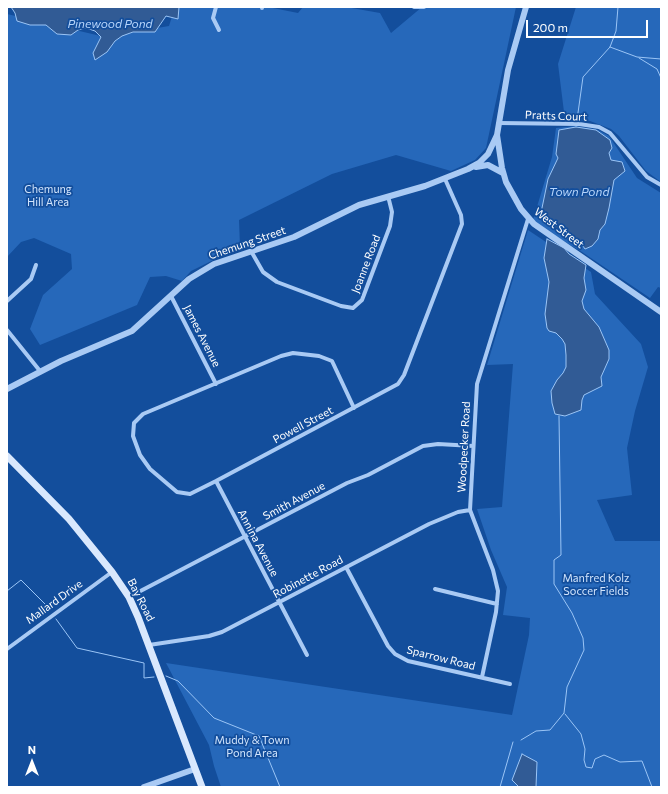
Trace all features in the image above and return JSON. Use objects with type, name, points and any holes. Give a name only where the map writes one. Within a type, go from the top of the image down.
[{"type":"main road","name":"Bay Road","points":[[8,459],[69,519],[112,572],[129,597],[149,645],[202,787]]},
{"type":"street","points":[[216,7],[213,18],[219,30]]},
{"type":"street","points":[[414,7],[424,7]]},
{"type":"street","name":"West Street","points":[[526,7],[508,70],[497,135],[503,173],[512,194],[528,219],[557,242],[661,312]]},
{"type":"street","name":"Pratts Court","points":[[499,124],[579,124],[599,128],[610,133],[642,172],[661,185]]},
{"type":"street","name":"Chemung Street","points":[[7,389],[40,371],[123,336],[140,325],[189,279],[205,268],[220,261],[294,237],[350,208],[445,179],[468,169],[485,157],[491,149],[497,135]]},
{"type":"street","name":"Chemung Street","points":[[468,169],[488,165],[503,173]]},
{"type":"street","name":"Powell Street","points":[[354,408],[334,364],[327,358],[296,353],[288,354],[139,416],[134,423],[132,432],[136,446],[146,464],[177,492],[190,494],[396,386],[403,378],[462,224],[461,215],[445,179]]},
{"type":"street","name":"Joanne Road","points":[[251,251],[263,272],[277,282],[341,306],[353,308],[362,300],[390,226],[392,212],[388,196]]},
{"type":"street","name":"Woodpecker Road","points":[[482,677],[497,604],[498,591],[496,577],[470,510],[473,446],[479,374],[528,219]]},
{"type":"street","points":[[7,301],[31,278],[36,265]]},
{"type":"street","name":"James Avenue","points":[[172,296],[216,384]]},
{"type":"street","points":[[7,330],[40,371]]},
{"type":"street","name":"Smith Avenue","points":[[129,597],[423,446],[438,444],[473,446]]},
{"type":"street","name":"Annina Avenue","points":[[216,481],[307,655]]},
{"type":"street","name":"Robinette Road","points":[[149,645],[215,635],[280,603],[434,522],[458,512],[470,510]]},
{"type":"street","name":"Sparrow Road","points":[[346,568],[388,646],[395,654],[408,661],[510,684]]},
{"type":"street","name":"Mallard Drive","points":[[7,649],[112,572]]},
{"type":"street","points":[[435,589],[497,604]]},
{"type":"street","points":[[144,787],[195,769]]},
{"type":"green space","name":"Chemung Hill Area","points":[[175,7],[268,7],[298,13],[303,7],[346,7],[380,13],[391,33],[422,7],[516,7],[486,148],[475,160],[451,171],[396,155],[332,174],[239,220],[240,247],[191,271],[182,281],[166,276],[150,277],[137,305],[40,345],[30,329],[43,295],[72,269],[71,254],[34,238],[21,242],[7,257],[7,14],[105,37],[169,26]]},
{"type":"green space","points":[[576,7],[661,7],[661,182],[646,171],[619,136],[611,129],[590,121],[565,120],[558,64]]},
{"type":"green space","points":[[576,126],[598,130],[609,136],[637,178],[661,193],[661,288],[658,287],[650,298],[582,252],[547,231],[533,220],[552,157],[556,128]]},
{"type":"green space","points":[[528,230],[591,272],[595,294],[641,344],[648,367],[635,411],[627,448],[632,495],[597,500],[615,541],[661,541],[661,787],[536,787],[537,762],[512,780],[519,787],[221,787],[209,745],[166,663],[512,715],[529,635],[530,618],[503,615],[507,587],[491,550],[477,509],[502,507],[513,364],[487,365]]},
{"type":"water","name":"Pinewood Pond","points":[[11,7],[179,7],[178,19],[166,16],[155,32],[133,32],[122,36],[115,41],[107,52],[95,60],[93,53],[101,37],[95,31],[86,28],[78,30],[71,35],[57,34],[46,25],[30,25],[17,21],[15,13]]},
{"type":"water","name":"Town Pond","points":[[576,127],[596,130],[610,140],[612,148],[609,153],[611,160],[622,162],[625,171],[614,180],[605,224],[600,230],[598,239],[592,246],[585,249],[581,243],[568,239],[544,221],[542,208],[548,179],[558,158],[556,154],[559,130]]},
{"type":"water","points":[[547,239],[564,248],[569,254],[586,265],[584,278],[586,290],[582,301],[584,309],[599,327],[609,350],[609,359],[601,377],[602,386],[584,395],[581,410],[565,416],[555,414],[552,403],[551,391],[566,367],[566,355],[565,344],[562,339],[556,333],[549,331],[547,328],[545,314],[549,282],[544,258]]},
{"type":"water","points":[[522,754],[537,762],[536,787],[519,787],[512,780]]},
{"type":"waterway","points":[[577,120],[583,77],[610,47],[616,31],[618,7]]},
{"type":"waterway","points":[[610,47],[637,57],[661,59]]},
{"type":"waterway","points":[[639,58],[657,69],[661,78]]},
{"type":"waterway","points":[[521,740],[536,731],[550,730],[564,713],[567,687],[584,650],[583,638],[572,613],[554,584],[554,560],[561,555],[559,416]]},
{"type":"waterway","points":[[7,591],[21,580],[48,607]]},
{"type":"waterway","points":[[56,619],[77,648],[144,663],[144,678],[154,677]]},
{"type":"waterway","points":[[166,676],[178,681],[214,718],[259,736],[280,787]]},
{"type":"waterway","points":[[565,714],[581,734],[585,749],[584,760],[586,767],[592,768],[595,759],[604,755],[620,762],[642,761],[652,787]]},
{"type":"waterway","points":[[500,787],[513,742]]},
{"type":"waterway","points":[[654,787],[661,787]]},
{"type":"park label","name":"Manfred Kolz Soccer Fields","points":[[596,584]]},
{"type":"park label","name":"Muddy & Town Pond Area","points":[[252,746]]}]
